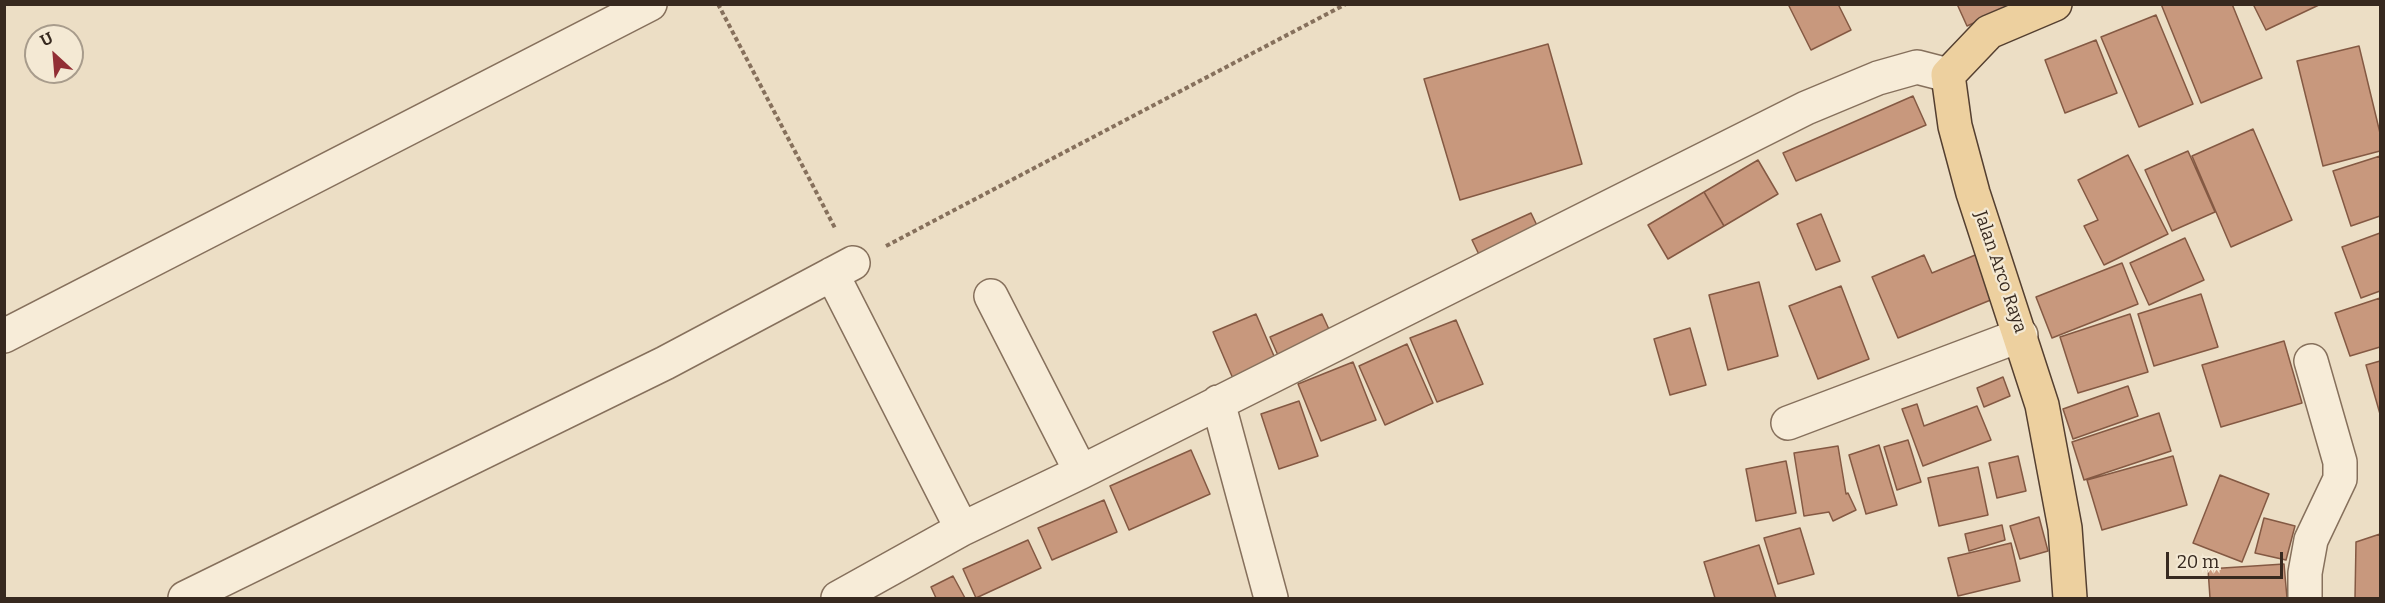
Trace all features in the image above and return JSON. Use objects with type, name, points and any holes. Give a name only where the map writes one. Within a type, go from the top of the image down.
[{"type":"main road","points":[[1948,75],[1989,32],[2055,4]]},
{"type":"main road","name":"Jalan Arco Raya","points":[[1948,75],[1955,126],[1973,193],[2042,405],[2065,528],[2070,598]]},
{"type":"street","points":[[4,336],[650,4]]},
{"type":"street","points":[[838,598],[962,529],[1081,472],[1806,108],[1878,78],[1917,67],[1948,75]]},
{"type":"street","points":[[185,598],[665,363],[843,268],[962,529]]},
{"type":"street","points":[[991,296],[1081,472]]},
{"type":"street","points":[[1788,423],[2021,335]]},
{"type":"street","points":[[2305,598],[2305,573],[2311,540],[2340,479],[2340,462],[2312,361]]},
{"type":"street","points":[[1218,402],[1271,598]]},
{"type":"path","points":[[718,4],[843,268],[1347,4]]},
{"type":"building","points":[[1788,4],[1838,4],[1851,30],[1811,50]]},
{"type":"building","points":[[1957,4],[2017,4],[1967,26]]},
{"type":"building","points":[[2161,4],[2232,4],[2262,78],[2201,103]]},
{"type":"building","points":[[2253,4],[2321,4],[2266,30]]},
{"type":"building","points":[[2156,15],[2193,104],[2139,127],[2101,37]]},
{"type":"building","points":[[2096,40],[2117,93],[2065,113],[2045,60]]},
{"type":"building","points":[[1548,44],[1582,164],[1460,200],[1424,79]]},
{"type":"building","points":[[2359,46],[2380,133],[2380,151],[2323,166],[2297,61]]},
{"type":"building","points":[[1913,96],[1926,125],[1796,181],[1783,153]]},
{"type":"building","points":[[2253,129],[2292,220],[2231,247],[2192,156]]},
{"type":"building","points":[[2188,151],[2215,212],[2172,231],[2145,170]]},
{"type":"building","points":[[2128,155],[2168,234],[2104,265],[2084,226],[2098,220],[2078,180]]},
{"type":"building","points":[[2380,156],[2380,216],[2351,226],[2333,171]]},
{"type":"building","points":[[1758,160],[1778,194],[1724,226],[1704,192]]},
{"type":"building","points":[[1704,192],[1724,226],[1668,259],[1648,225]]},
{"type":"building","points":[[1531,213],[1543,238],[1484,265],[1472,240]]},
{"type":"building","points":[[1821,214],[1840,261],[1816,270],[1797,224]]},
{"type":"building","points":[[2380,233],[2380,291],[2361,298],[2342,247]]},
{"type":"building","points":[[2185,238],[2204,280],[2149,305],[2130,263]]},
{"type":"building","points":[[1980,253],[1998,297],[1898,338],[1872,277],[1924,255],[1932,273]]},
{"type":"building","points":[[2122,263],[2138,304],[2052,338],[2036,297]]},
{"type":"building","points":[[1759,282],[1778,356],[1728,370],[1709,295]]},
{"type":"building","points":[[1841,286],[1869,359],[1818,379],[1789,306]]},
{"type":"building","points":[[2201,294],[2218,347],[2154,366],[2138,314]]},
{"type":"building","points":[[2380,298],[2380,347],[2350,356],[2335,313]]},
{"type":"building","points":[[1256,314],[1280,370],[1237,388],[1213,332]]},
{"type":"building","points":[[1322,314],[1332,336],[1280,360],[1270,337]]},
{"type":"building","points":[[2130,314],[2148,372],[2078,393],[2060,337]]},
{"type":"building","points":[[1456,320],[1483,384],[1437,402],[1410,338]]},
{"type":"building","points":[[1690,328],[1706,385],[1670,395],[1654,339]]},
{"type":"building","points":[[2284,341],[2302,403],[2221,427],[2202,365]]},
{"type":"building","points":[[1407,344],[1433,403],[1385,425],[1359,366]]},
{"type":"building","points":[[2380,361],[2380,414],[2366,365]]},
{"type":"building","points":[[1353,362],[1376,420],[1321,441],[1298,384]]},
{"type":"building","points":[[2003,377],[2010,396],[1984,407],[1977,388]]},
{"type":"building","points":[[2128,386],[2138,416],[2073,439],[2063,409]]},
{"type":"building","points":[[1299,401],[1318,456],[1279,469],[1261,414]]},
{"type":"building","points":[[1917,404],[1924,426],[1977,406],[1991,440],[1923,466],[1902,409]]},
{"type":"building","points":[[2159,413],[2171,451],[2084,480],[2072,442]]},
{"type":"building","points":[[1908,440],[1921,482],[1897,490],[1884,447]]},
{"type":"building","points":[[1879,445],[1897,505],[1866,514],[1849,455]]},
{"type":"building","points":[[1838,446],[1846,494],[1848,493],[1856,510],[1833,521],[1829,512],[1804,516],[1794,453]]},
{"type":"building","points":[[1191,450],[1210,494],[1129,530],[1110,486]]},
{"type":"building","points":[[2018,456],[2026,491],[1997,498],[1989,463]]},
{"type":"building","points":[[2173,456],[2187,505],[2102,530],[2087,480]]},
{"type":"building","points":[[1786,461],[1796,513],[1756,521],[1746,469]]},
{"type":"building","points":[[1978,467],[1988,515],[1939,526],[1928,478]]},
{"type":"building","points":[[2220,475],[2269,494],[2242,562],[2193,543]]},
{"type":"building","points":[[1104,500],[1117,532],[1052,560],[1038,528]]},
{"type":"building","points":[[2039,517],[2048,551],[2020,559],[2010,526]]},
{"type":"building","points":[[2264,518],[2295,526],[2286,560],[2255,553]]},
{"type":"building","points":[[2002,525],[2005,540],[1969,551],[1965,534]]},
{"type":"building","points":[[1800,528],[1814,574],[1778,584],[1764,538]]},
{"type":"building","points":[[2380,534],[2380,598],[2355,598],[2356,542]]},
{"type":"building","points":[[1028,540],[1041,568],[976,598],[963,569]]},
{"type":"building","points":[[2011,543],[2020,581],[1958,596],[1948,558]]},
{"type":"building","points":[[1759,545],[1776,598],[1715,598],[1704,562]]},
{"type":"building","points":[[2284,564],[2287,598],[2210,598],[2208,569]]},
{"type":"building","points":[[953,576],[965,598],[936,598],[931,587]]}]
